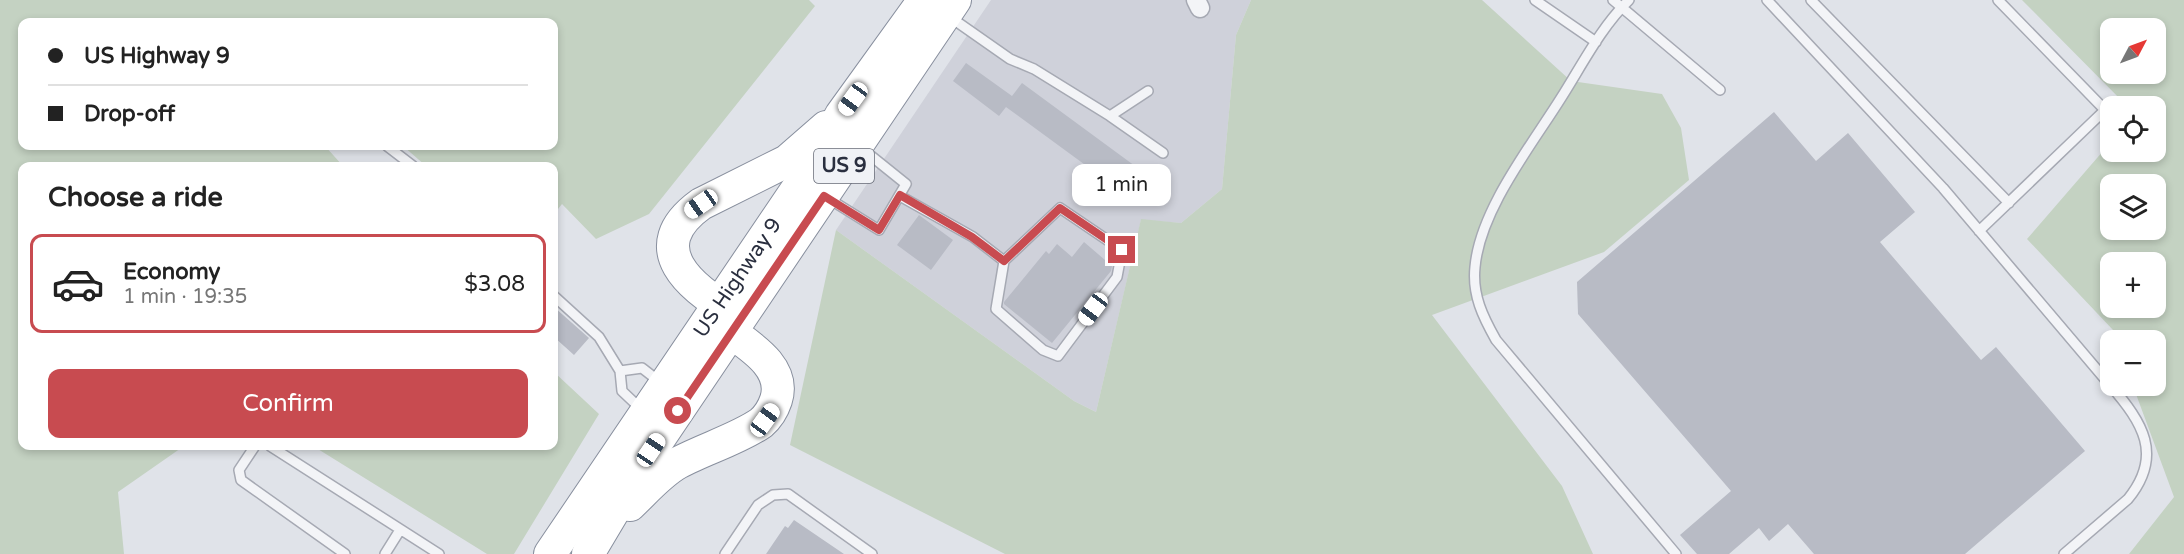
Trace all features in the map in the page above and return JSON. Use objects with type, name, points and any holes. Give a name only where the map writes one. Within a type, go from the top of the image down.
[{"type":"highway","name":"US Highway 9","points":[[588,554],[731,318],[841,115],[942,4]]},
{"type":"highway","name":"US Highway 9","points":[[550,554],[697,338],[731,318],[824,196],[858,145],[942,4]]},
{"type":"highway","points":[[605,528],[671,468],[758,425],[772,409],[778,386],[774,372],[766,359],[731,318],[693,285],[679,269],[674,258],[675,233],[681,222],[701,204],[787,161],[841,115]]},
{"type":"lane","points":[[1534,0],[1596,42]]},
{"type":"lane","points":[[1613,0],[1626,3],[1720,90]]},
{"type":"lane","points":[[1767,0],[1927,170],[2100,372]]},
{"type":"lane","points":[[1811,0],[2009,203]]},
{"type":"lane","points":[[1979,231],[2105,110],[1998,0]]},
{"type":"lane","points":[[1626,3],[1596,42],[1491,213],[1478,247],[1475,287],[1479,308],[1496,340],[1676,554]]},
{"type":"lane","points":[[942,4],[1010,59],[1034,69],[1110,116],[1163,153]]},
{"type":"lane","points":[[1110,116],[1148,91]]},
{"type":"lane","points":[[824,196],[879,230],[906,184],[858,145]]},
{"type":"lane","points":[[392,150],[408,162]]},
{"type":"lane","points":[[900,195],[972,237],[1004,261]]},
{"type":"lane","points":[[1060,208],[1122,250],[1117,277],[1058,356],[1043,350],[996,309],[1004,261],[1060,208]]},
{"type":"lane","points":[[558,300],[599,336],[620,371],[622,391],[645,413]]},
{"type":"lane","points":[[620,371],[642,368],[664,386]]},
{"type":"lane","points":[[2064,554],[2128,499],[2144,474],[2147,445],[2141,426],[2120,396]]},
{"type":"lane","points":[[252,450],[239,470],[241,480],[345,554]]},
{"type":"lane","points":[[276,450],[439,554]]},
{"type":"lane","points":[[725,554],[758,505],[773,495],[788,494],[872,554]]},
{"type":"lane","points":[[385,554],[400,530]]},
{"type":"shaded area","points":[[991,0],[1251,0],[1236,35],[1222,189],[1181,223],[1141,220],[1096,412],[1074,401],[836,230]]},
{"type":"green space","points":[[0,0],[809,0],[815,6],[649,214],[596,239],[562,204],[558,209],[558,162],[421,162],[408,150],[558,150],[558,18],[18,18],[18,150],[329,150],[339,162],[18,162],[18,450],[178,450],[118,492],[124,554],[0,554]]},
{"type":"green space","points":[[1251,0],[1482,0],[1571,81],[1662,94],[1681,128],[1689,180],[1604,252],[1432,315],[1562,486],[1593,554],[1005,554],[790,445],[836,230],[1074,401],[1096,412],[1141,219],[1181,223],[1222,189],[1236,35]]},
{"type":"green space","points":[[2022,0],[2184,0],[2184,554],[2129,554],[2174,497],[2137,396],[2166,396],[2166,330],[2113,330],[2102,318],[2166,318],[2166,252],[2100,252],[2100,316],[2027,239],[2100,155],[2100,162],[2166,162],[2166,96],[2117,96],[2105,84],[2166,84],[2166,18],[2100,18],[2100,79]]},
{"type":"green space","points":[[558,376],[599,414],[514,554],[487,554],[319,450],[558,450]]},
{"type":"building","points":[[966,63],[1012,96],[1022,83],[1135,166],[1118,189],[1006,107],[999,116],[953,81]]},
{"type":"building","points":[[1774,112],[1816,161],[1848,133],[1915,212],[1880,242],[1981,360],[1996,347],[2085,451],[1965,554],[1814,554],[1788,524],[1769,541],[1759,528],[1729,554],[1697,554],[1680,535],[1731,491],[1578,314],[1577,282]]},
{"type":"building","points":[[919,215],[953,240],[931,270],[897,245]]},
{"type":"building","points":[[1084,242],[1112,266],[1111,271],[1052,343],[1004,302],[1046,251],[1049,254],[1057,244],[1072,257]]},
{"type":"building","points":[[558,311],[589,338],[574,355],[558,341]]},
{"type":"building","points":[[794,520],[844,554],[766,554],[785,526],[788,528]]},
{"type":"route","points":[[678,411],[824,196],[879,230],[900,195],[972,237],[1004,261],[1060,208],[1122,250]]}]
